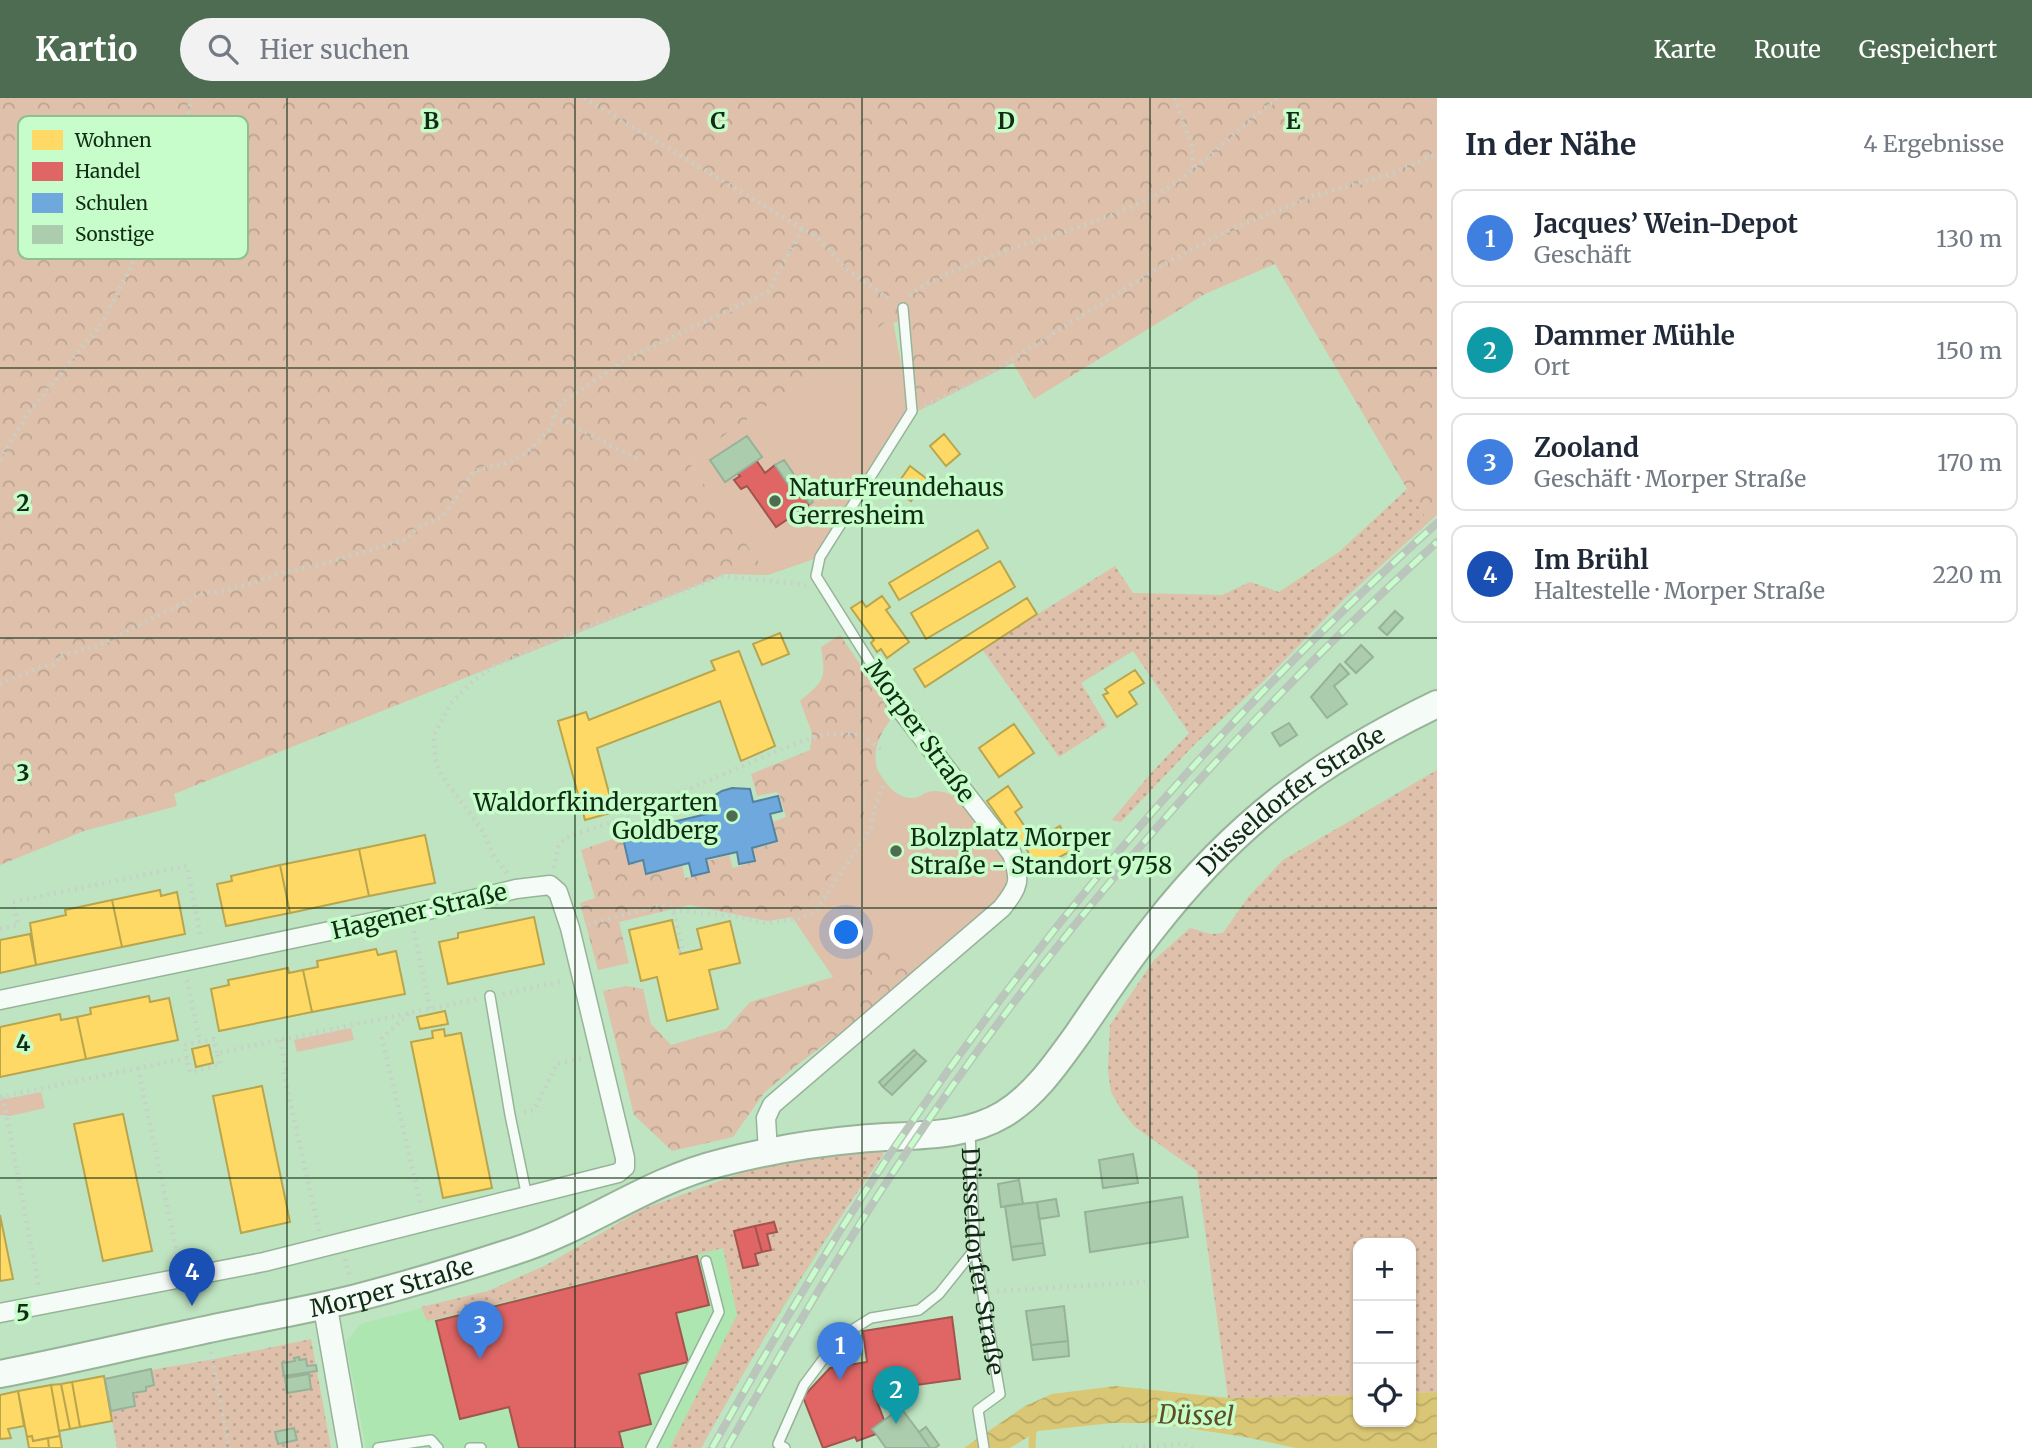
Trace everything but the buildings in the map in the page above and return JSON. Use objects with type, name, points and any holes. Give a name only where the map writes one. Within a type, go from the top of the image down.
[{"type":"main road","name":"Düsseldorfer Straße","points":[[1004,1114],[1046,1077],[1151,930],[1235,836],[1313,773],[1385,729],[1437,704]]},
{"type":"main road","name":"Morper Straße","points":[[0,1374],[325,1305],[426,1278],[521,1249],[582,1223],[670,1179],[713,1164],[842,1140],[934,1134],[970,1128],[1004,1114]]},
{"type":"street","name":"Morper Straße","points":[[768,1152],[766,1118],[772,1105],[1002,908],[1016,889],[1018,871],[1012,854],[954,786],[900,713]]},
{"type":"street","name":"Hagener Straße","points":[[0,1000],[411,914],[516,889],[550,885]]},
{"type":"street","points":[[0,1313],[323,1249],[618,1173],[625,1167],[625,1158],[570,929],[558,892],[550,885]]},
{"type":"street","points":[[325,1305],[350,1448]]},
{"type":"lane","points":[[821,586],[816,576],[820,557],[912,411],[903,309]]},
{"type":"lane","name":"Morper Straße","points":[[821,586],[900,713]]},
{"type":"lane","points":[[490,996],[527,1197]]},
{"type":"lane","name":"Düsseldorfer Straße","points":[[970,1128],[975,1249],[1000,1394],[978,1410],[984,1448]]},
{"type":"lane","points":[[780,1447],[804,1385],[839,1338],[871,1318],[919,1310],[939,1294],[975,1249]]},
{"type":"lane","points":[[651,1448],[719,1312],[706,1261]]},
{"type":"lane","points":[[378,1448],[431,1440],[438,1448]]},
{"type":"lane","points":[[470,1448],[481,1448]]},
{"type":"path","points":[[188,116],[191,98]]},
{"type":"path","points":[[584,98],[818,238],[846,269],[903,309],[909,297],[931,281],[1000,252],[1153,196],[1193,169],[1278,98]]},
{"type":"path","points":[[1175,98],[1191,144],[1193,169]]},
{"type":"path","points":[[912,411],[938,401],[989,374],[1166,262],[1225,232],[1310,197],[1394,173],[1437,154]]},
{"type":"path","points":[[0,684],[42,666],[54,665],[61,655],[97,646],[188,602],[200,593],[219,592],[407,539],[417,528],[443,516],[474,471],[510,462],[525,454],[551,428],[554,415],[562,402],[630,357],[768,292],[802,229]]},
{"type":"path","points":[[0,460],[27,415],[95,332],[135,259]]},
{"type":"path","points":[[554,415],[637,459]]},
{"type":"path","points":[[516,889],[494,856],[484,833],[442,776],[435,760],[434,735],[452,703],[472,682],[494,666],[543,644],[722,576],[821,586]]},
{"type":"path","points":[[550,885],[558,847],[565,838],[609,823],[799,742],[827,734],[858,734],[881,749]]},
{"type":"path","points":[[570,929],[659,906],[765,923],[803,918],[817,909],[871,828],[874,810],[885,781]]},
{"type":"path","points":[[0,929],[18,925],[13,902],[187,866],[205,957]]},
{"type":"path","points":[[673,910],[683,950],[675,952]]},
{"type":"path","points":[[411,914],[430,1009]]},
{"type":"path","points":[[183,962],[200,1042]]},
{"type":"path","points":[[217,1053],[582,977]]},
{"type":"path","points":[[411,1013],[382,1038],[425,1223]]},
{"type":"path","points":[[214,1038],[217,1053],[220,1065],[190,1072],[184,1045],[214,1038]]},
{"type":"path","points":[[280,1040],[286,1069],[283,1070],[323,1249]]},
{"type":"path","points":[[42,1305],[1,1097],[187,1058]]},
{"type":"path","points":[[510,1115],[534,1110],[557,1064],[583,1058]]},
{"type":"path","points":[[138,1068],[182,1278]]},
{"type":"path","points":[[982,1292],[1144,1282]]},
{"type":"path","points":[[210,1352],[229,1448]]},
{"type":"path","points":[[1122,1448],[1184,1444],[1195,1448]]},
{"type":"shaded area","points":[[853,1197],[744,1371],[701,1448],[366,1448],[346,1343],[360,1324]]},
{"type":"green space","points":[[0,98],[1437,98],[1437,515],[1429,522],[1275,264],[1205,294],[1034,399],[1013,363],[914,413],[900,322],[885,323],[688,461],[768,575],[726,574],[174,794],[177,806],[84,831],[0,865]]},
{"type":"green space","points":[[893,321],[910,412],[817,558],[768,575],[688,461],[885,323]]},
{"type":"green space","points":[[1407,489],[1429,522],[1345,598],[1271,674],[1194,745],[1121,822],[1112,820],[1189,733],[1133,651],[1081,683],[1107,726],[1059,757],[982,649],[1115,566],[1133,593],[1222,595],[1250,582],[1279,592],[1339,552]]},
{"type":"green space","points":[[840,635],[890,708],[892,717],[878,742],[877,769],[865,787],[864,820],[817,899],[792,917],[768,921],[690,905],[619,922],[629,963],[598,970],[580,903],[595,898],[581,850],[621,836],[629,865],[642,862],[646,875],[682,866],[685,878],[710,873],[707,861],[729,855],[733,868],[756,861],[753,849],[778,842],[773,822],[786,817],[779,794],[776,792],[757,796],[751,774],[810,750],[812,733],[800,701],[822,678],[821,647]]},
{"type":"green space","points":[[877,769],[887,784],[901,796],[915,798],[936,791],[960,799],[971,818],[1004,859],[1007,879],[1001,894],[990,909],[919,971],[912,958],[880,946],[833,977],[792,917],[817,899],[864,820],[865,787]]},
{"type":"green space","points":[[1437,770],[1437,1392],[1416,1393],[1416,1238],[1353,1238],[1353,1395],[1228,1398],[1197,1171],[1135,1127],[1111,1092],[1108,1071],[1110,1025],[1154,960],[1190,928],[1211,934],[1223,933],[1249,896],[1283,860]]},
{"type":"green space","points":[[880,946],[912,958],[919,971],[764,1093],[733,1137],[672,1151],[634,1115],[603,991],[626,986],[643,989],[651,1024],[671,1045],[726,1029],[750,1002],[833,977]]},
{"type":"green space","points":[[351,1028],[354,1040],[297,1052],[294,1040]]},
{"type":"green space","points":[[41,1092],[45,1108],[10,1116],[0,1115],[0,1100]]},
{"type":"green space","points":[[873,1146],[884,1154],[788,1298],[701,1448],[670,1448],[737,1315],[723,1248],[427,1321],[421,1307],[488,1291],[546,1265],[643,1209],[777,1160]]},
{"type":"green space","points":[[311,1339],[331,1448],[117,1448],[104,1378]]},
{"type":"water","points":[[1116,1386],[1228,1398],[1353,1395],[1353,1427],[1416,1427],[1416,1393],[1437,1392],[1437,1448],[1296,1448],[1155,1423],[1112,1423],[1038,1431],[1010,1448],[964,1448],[1025,1406],[1052,1394]]},
{"type":"waterway","name":"Düssel","points":[[1032,1448],[1033,1428]]},
{"type":"railway","points":[[712,1448],[860,1199],[971,1038],[1031,959],[1093,882],[1224,732],[1293,660],[1437,523]]},
{"type":"railway","points":[[727,1448],[860,1223],[966,1067],[1026,986],[1154,830],[1222,755],[1363,611],[1437,542]]},
{"type":"place","name":"NaturFreundehaus Gerresheim","points":[[775,501]]},
{"type":"place","name":"Waldorfkindergarten Goldberg","points":[[732,816]]},
{"type":"place","name":"Bolzplatz Morper Straße - Standort 9758","points":[[896,851]]},
{"type":"place","name":"Im Brühl","points":[[192,1306]]},
{"type":"place","name":"Zooland","points":[[480,1359]]},
{"type":"place","name":"Jacques’ Wein-Depot","points":[[840,1380]]},
{"type":"place","name":"Dammer Mühle","points":[[896,1424]]}]
